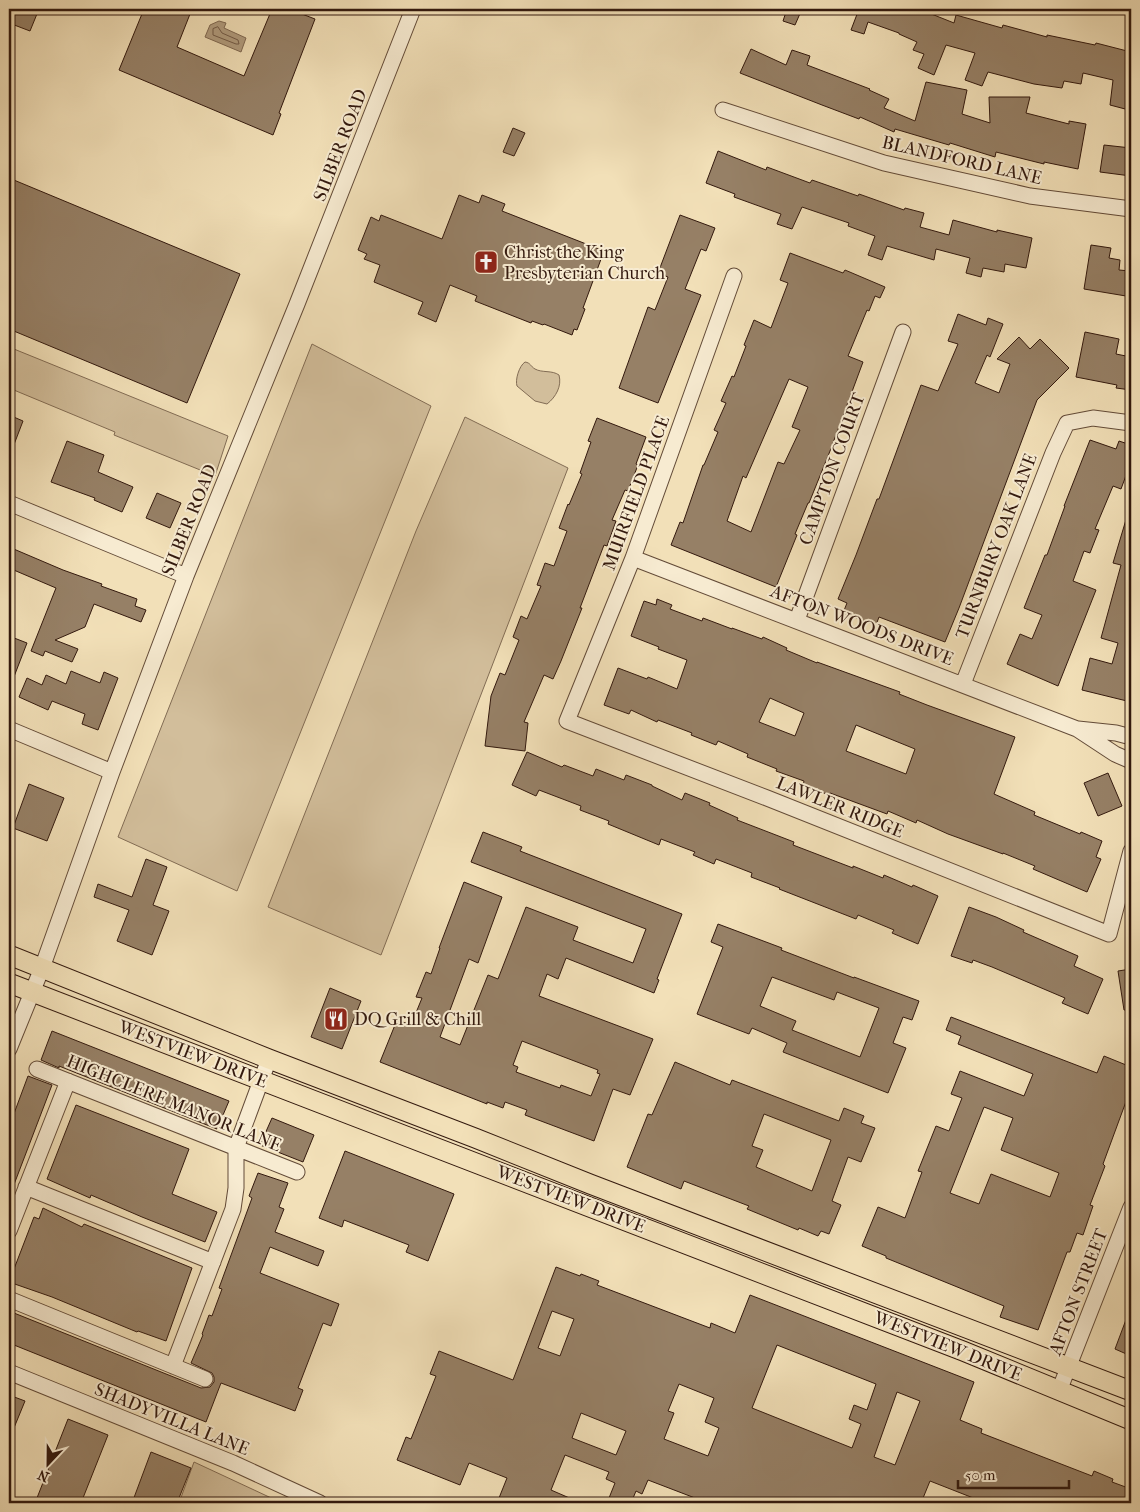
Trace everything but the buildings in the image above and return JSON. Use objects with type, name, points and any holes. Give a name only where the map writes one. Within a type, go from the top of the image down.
[{"type":"main road","name":"WESTVIEW DRIVE","points":[[9,955],[590,1184],[1131,1391]]},
{"type":"main road","name":"WESTVIEW DRIVE","points":[[9,983],[963,1351],[1131,1420]]},
{"type":"main road","points":[[582,1204],[590,1184]]},
{"type":"street","name":"SILBER ROAD","points":[[9,1049],[42,968],[112,772],[186,576],[297,304],[413,9]]},
{"type":"street","name":"BLANDFORD LANE","points":[[723,110],[884,163],[1030,196],[1131,209]]},
{"type":"street","name":"MUIRFIELD PLACE","points":[[567,721],[633,558],[734,276]]},
{"type":"street","name":"CAMPTON COURT","points":[[797,620],[903,332]]},
{"type":"street","name":"TURNBURY OAK LANE","points":[[963,684],[1053,453],[1067,423],[1093,418],[1131,423]]},
{"type":"street","points":[[9,503],[186,576]]},
{"type":"street","name":"AFTON WOODS DRIVE","points":[[633,558],[1077,729],[1115,754],[1131,761]]},
{"type":"street","name":"LAWLER RIDGE","points":[[567,721],[1109,934],[1131,851]]},
{"type":"street","name":"AFTON WOODS DRIVE","points":[[1077,729],[1116,733],[1131,737]]},
{"type":"street","points":[[9,730],[112,772]]},
{"type":"street","points":[[173,1366],[234,1208],[236,1148],[269,1059]]},
{"type":"street","name":"HIGHCLERE MANOR LANE","points":[[37,1069],[297,1172]]},
{"type":"street","points":[[9,1231],[68,1081]]},
{"type":"street","points":[[26,1187],[213,1262]]},
{"type":"street","name":"AFTON STREET","points":[[1059,1391],[1131,1207]]},
{"type":"street","points":[[9,1299],[205,1379]]},
{"type":"street","name":"SHADYVILLA LANE","points":[[9,1372],[233,1463],[320,1503]]},
{"type":"shaded area","points":[[312,344],[431,406],[237,891],[118,837]]},
{"type":"shaded area","points":[[9,347],[228,436],[215,476],[114,435],[115,432],[9,388]]},
{"type":"shaded area","points":[[525,362],[538,370],[559,375],[558,391],[547,404],[535,401],[517,386],[518,373]]},
{"type":"shaded area","points":[[465,417],[568,468],[381,955],[268,907],[416,531]]},
{"type":"shaded area","points":[[194,1462],[282,1503],[179,1503]]},
{"type":"water","points":[[219,21],[226,23],[224,28],[246,38],[241,52],[205,37],[210,25]]},
{"type":"place","name":"Christ the King Presbyterian Church","points":[[486,262]]},
{"type":"place","name":"DQ Grill & Chill","points":[[336,1019]]}]
